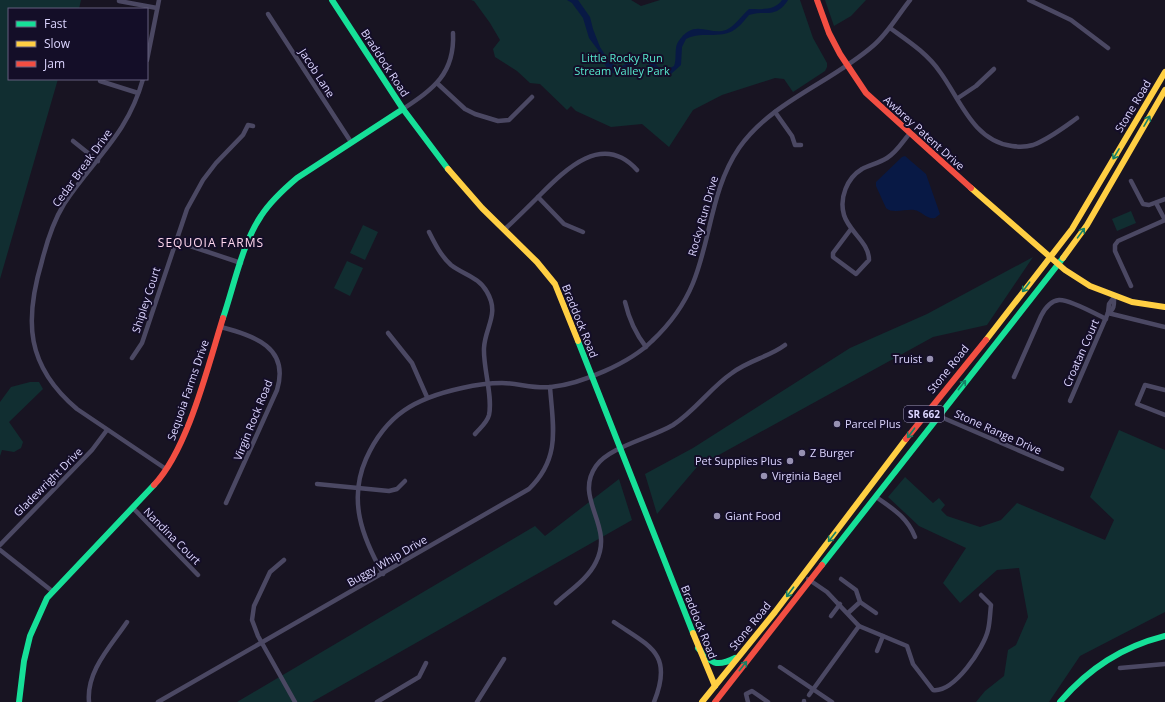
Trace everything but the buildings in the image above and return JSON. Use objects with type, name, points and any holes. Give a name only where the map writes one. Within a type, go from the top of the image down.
[{"type":"main road","name":"Braddock Road","points":[[332,0],[403,109],[453,176],[538,262],[555,284],[698,648],[715,686],[718,700]]},
{"type":"main road","name":"Awbrey Patent Drive","points":[[817,0],[830,33],[847,65],[866,93],[994,209],[1058,265],[1084,283],[1114,297],[1132,302],[1165,307]]},
{"type":"main road","name":"Stone Road","points":[[715,686],[927,411],[959,374],[1080,217],[1165,72]]},
{"type":"main road","name":"Stone Road","points":[[718,700],[938,415],[1058,265],[1088,225],[1165,90]]},
{"type":"main road","name":"Sequoia Farms Drive","points":[[18,702],[26,646],[36,617],[52,591],[133,508],[166,469],[187,429],[241,263],[255,226],[276,197],[297,178],[403,109]]},
{"type":"main road","points":[[1060,702],[1079,679],[1111,655],[1129,646],[1165,636]]},
{"type":"main road","points":[[698,648],[710,661],[716,664],[727,662],[740,654]]},
{"type":"main road","name":"SR 662","points":[[702,702],[715,686]]},
{"type":"street","points":[[148,55],[158,0]]},
{"type":"street","name":"Rocky Run Drive","points":[[550,387],[592,375],[622,363],[646,347],[661,332],[687,296],[700,259],[720,186],[730,164],[751,134],[776,112],[847,65],[874,45],[890,28],[910,0]]},
{"type":"street","points":[[1029,0],[1070,20],[1108,48]]},
{"type":"street","points":[[119,1],[157,8]]},
{"type":"street","name":"Jacob Lane","points":[[268,14],[351,142]]},
{"type":"street","points":[[890,28],[930,60],[980,131],[992,139],[1007,145],[1034,145],[1050,137],[1077,118]]},
{"type":"street","points":[[403,109],[438,84],[451,59],[452,33]]},
{"type":"street","points":[[958,98],[976,86],[994,69]]},
{"type":"street","name":"Cedar Break Drive","points":[[143,80],[124,126],[73,192],[55,222],[34,285],[31,316],[36,352],[48,376],[65,399],[107,430],[166,469]]},
{"type":"street","points":[[100,81],[138,93]]},
{"type":"street","points":[[438,84],[465,109],[475,114],[498,121],[509,120],[532,97]]},
{"type":"street","points":[[776,112],[792,136],[795,145],[801,145]]},
{"type":"street","name":"Shipley Court","points":[[132,358],[142,343],[183,217],[197,189],[216,163],[243,135],[248,125],[253,126]]},
{"type":"street","points":[[851,229],[833,253],[833,257],[856,274],[869,260],[869,256],[862,242],[851,229],[844,214],[844,193],[850,180],[862,170],[887,158],[895,152],[910,133]]},
{"type":"street","points":[[73,141],[98,161]]},
{"type":"street","points":[[505,229],[568,168],[592,157],[605,155],[620,156],[628,160],[637,170]]},
{"type":"street","points":[[1131,181],[1143,204],[1149,205],[1165,198]]},
{"type":"street","points":[[538,197],[564,224],[583,232]]},
{"type":"street","points":[[1131,286],[1115,250],[1115,245],[1118,241],[1165,220],[1156,203]]},
{"type":"street","points":[[429,232],[445,259],[456,268],[478,281],[490,298],[492,317],[485,338],[484,350],[489,415],[485,423],[475,434]]},
{"type":"street","points":[[175,241],[241,263]]},
{"type":"street","name":"Croatan Court","points":[[1070,401],[1106,319],[1109,304],[1114,297]]},
{"type":"street","points":[[1014,377],[1046,306],[1052,302],[1060,299],[1067,301],[1106,319]]},
{"type":"street","points":[[625,302],[635,331],[646,347]]},
{"type":"street","points":[[1108,313],[1165,327]]},
{"type":"street","name":"Virgin Rock Road","points":[[221,327],[256,338],[266,344],[275,355],[280,375],[278,390],[226,503]]},
{"type":"street","points":[[388,334],[412,363],[427,397]]},
{"type":"street","points":[[556,603],[587,575],[598,558],[602,533],[599,521],[590,500],[590,478],[596,465],[603,458],[620,449],[657,434],[673,425],[695,408],[732,373],[750,362],[776,352],[786,345]]},
{"type":"street","points":[[383,574],[369,550],[362,530],[358,506],[359,489],[364,463],[379,435],[402,412],[427,397],[444,392],[487,384],[505,383],[550,387]]},
{"type":"street","points":[[1165,390],[1145,385],[1137,404],[1165,415]]},
{"type":"street","name":"Buggy Whip Drive","points":[[158,702],[521,495],[537,481],[548,464],[553,445],[550,387]]},
{"type":"street","name":"Stone Range Drive","points":[[927,411],[1062,469]]},
{"type":"street","name":"Gladewright Drive","points":[[0,545],[92,450],[107,430]]},
{"type":"street","points":[[317,484],[389,491],[397,489],[405,481]]},
{"type":"street","points":[[876,496],[905,518],[911,526],[915,538]]},
{"type":"street","name":"Nandina Court","points":[[133,508],[198,575]]},
{"type":"street","points":[[0,550],[52,591]]},
{"type":"street","points":[[284,560],[270,572],[254,606],[253,625],[295,702]]},
{"type":"street","points":[[802,575],[827,592],[840,604],[859,626],[907,646],[913,664],[933,690],[938,691],[945,688],[971,663],[982,647],[988,629],[991,605],[981,595]]},
{"type":"street","points":[[840,578],[856,590],[860,602],[876,612]]},
{"type":"street","points":[[848,614],[860,602]]},
{"type":"street","points":[[831,616],[840,604]]},
{"type":"street","points":[[89,702],[89,691],[92,676],[127,622]]},
{"type":"street","points":[[614,622],[649,645],[656,655],[661,676],[660,687],[654,702]]},
{"type":"street","points":[[809,696],[859,626]]},
{"type":"street","points":[[877,651],[883,636]]},
{"type":"street","points":[[477,702],[504,659]]},
{"type":"street","points":[[377,702],[419,677],[426,663]]},
{"type":"street","points":[[1120,668],[1165,664]]},
{"type":"street","points":[[780,667],[832,702]]},
{"type":"street","points":[[748,702],[746,694],[752,691],[768,702]]},
{"type":"green space","points":[[0,0],[81,0],[79,8],[8,8],[8,80],[58,80],[0,279]]},
{"type":"green space","name":"Little Rocky Run Stream Valley Park","points":[[471,0],[631,0],[641,6],[660,0],[800,0],[813,38],[827,63],[827,67],[825,71],[793,92],[784,79],[775,78],[722,95],[693,110],[669,147],[642,124],[611,127],[576,111],[571,106],[567,110],[540,84],[530,83],[517,71],[495,57],[493,49],[500,40],[490,23],[474,1]]},
{"type":"green space","points":[[825,0],[866,0],[851,16],[834,26]]},
{"type":"green space","points":[[1131,211],[1136,223],[1117,231],[1112,219]]},
{"type":"green space","points":[[363,225],[378,232],[365,260],[350,253]]},
{"type":"green space","points":[[1033,257],[987,325],[933,337],[697,467],[657,514],[645,474],[693,448],[850,348],[927,314]]},
{"type":"green space","points":[[347,261],[363,268],[350,296],[334,288]]},
{"type":"green space","points":[[30,382],[39,382],[43,389],[9,422],[23,442],[21,448],[14,452],[2,450],[0,456],[0,402],[11,387]]},
{"type":"green space","points":[[1119,430],[1165,450],[1165,612],[1080,656],[1049,702],[976,702],[985,691],[1004,676],[1008,650],[1016,645],[1028,617],[1019,568],[997,570],[960,603],[943,583],[966,548],[919,526],[888,497],[905,477],[933,503],[939,498],[945,505],[941,510],[947,516],[980,527],[1001,520],[1017,503],[1105,540],[1114,520],[1090,497]]},
{"type":"green space","points":[[619,479],[632,520],[312,702],[237,702],[535,526],[545,536]]},
{"type":"water","points":[[567,0],[578,0],[590,17],[600,47],[609,61],[617,67],[625,65],[635,56],[644,54],[662,69],[666,70],[674,66],[677,44],[690,30],[726,30],[749,9],[771,8],[779,4],[782,0],[788,0],[784,6],[775,12],[749,15],[739,26],[726,34],[699,35],[686,39],[682,47],[681,65],[671,74],[656,74],[647,62],[641,58],[623,72],[614,73],[608,71],[598,50],[589,38],[583,18],[572,3]]},
{"type":"water","points":[[905,156],[926,174],[940,214],[935,218],[929,218],[914,210],[892,211],[886,208],[876,186],[876,182],[902,157]]},
{"type":"traffic: fast","points":[[332,0],[403,109],[448,169]]},
{"type":"traffic: fast","points":[[223,318],[249,239],[254,227],[269,206],[282,191],[297,178],[403,109]]},
{"type":"traffic: fast","points":[[822,565],[1063,258]]},
{"type":"traffic: fast","points":[[578,341],[693,633]]},
{"type":"traffic: fast","points":[[19,702],[24,661],[30,636],[47,598],[154,485]]},
{"type":"traffic: fast","points":[[1060,702],[1083,679],[1107,660],[1135,646],[1165,636]]},
{"type":"traffic: fast","points":[[698,648],[714,662],[723,663],[735,658]]},
{"type":"traffic: slow","points":[[986,340],[1072,229],[1165,72]]},
{"type":"traffic: slow","points":[[1063,258],[1087,225],[1165,90]]},
{"type":"traffic: slow","points":[[448,169],[482,208],[537,262],[555,284],[578,341]]},
{"type":"traffic: slow","points":[[971,188],[1065,270],[1090,286],[1132,302],[1165,307]]},
{"type":"traffic: slow","points":[[702,702],[775,612],[906,439]]},
{"type":"traffic: slow","points":[[693,633],[715,686]]},
{"type":"traffic: jam","points":[[817,0],[829,33],[840,54],[866,93],[971,188]]},
{"type":"traffic: jam","points":[[154,485],[166,469],[187,429],[204,382],[223,318]]},
{"type":"traffic: jam","points":[[906,439],[986,340]]},
{"type":"traffic: jam","points":[[715,702],[822,565]]},
{"type":"place","name":"Truist","points":[[930,359]]},
{"type":"place","name":"Parcel Plus","points":[[837,424]]},
{"type":"place","name":"Z Burger","points":[[802,453]]},
{"type":"place","name":"Pet Supplies Plus","points":[[790,461]]},
{"type":"place","name":"Virginia Bagel","points":[[764,476]]},
{"type":"place","name":"Giant Food","points":[[717,516]]},
{"type":"district","name":"SEQUOIA FARMS","points":[[211,243]]}]
